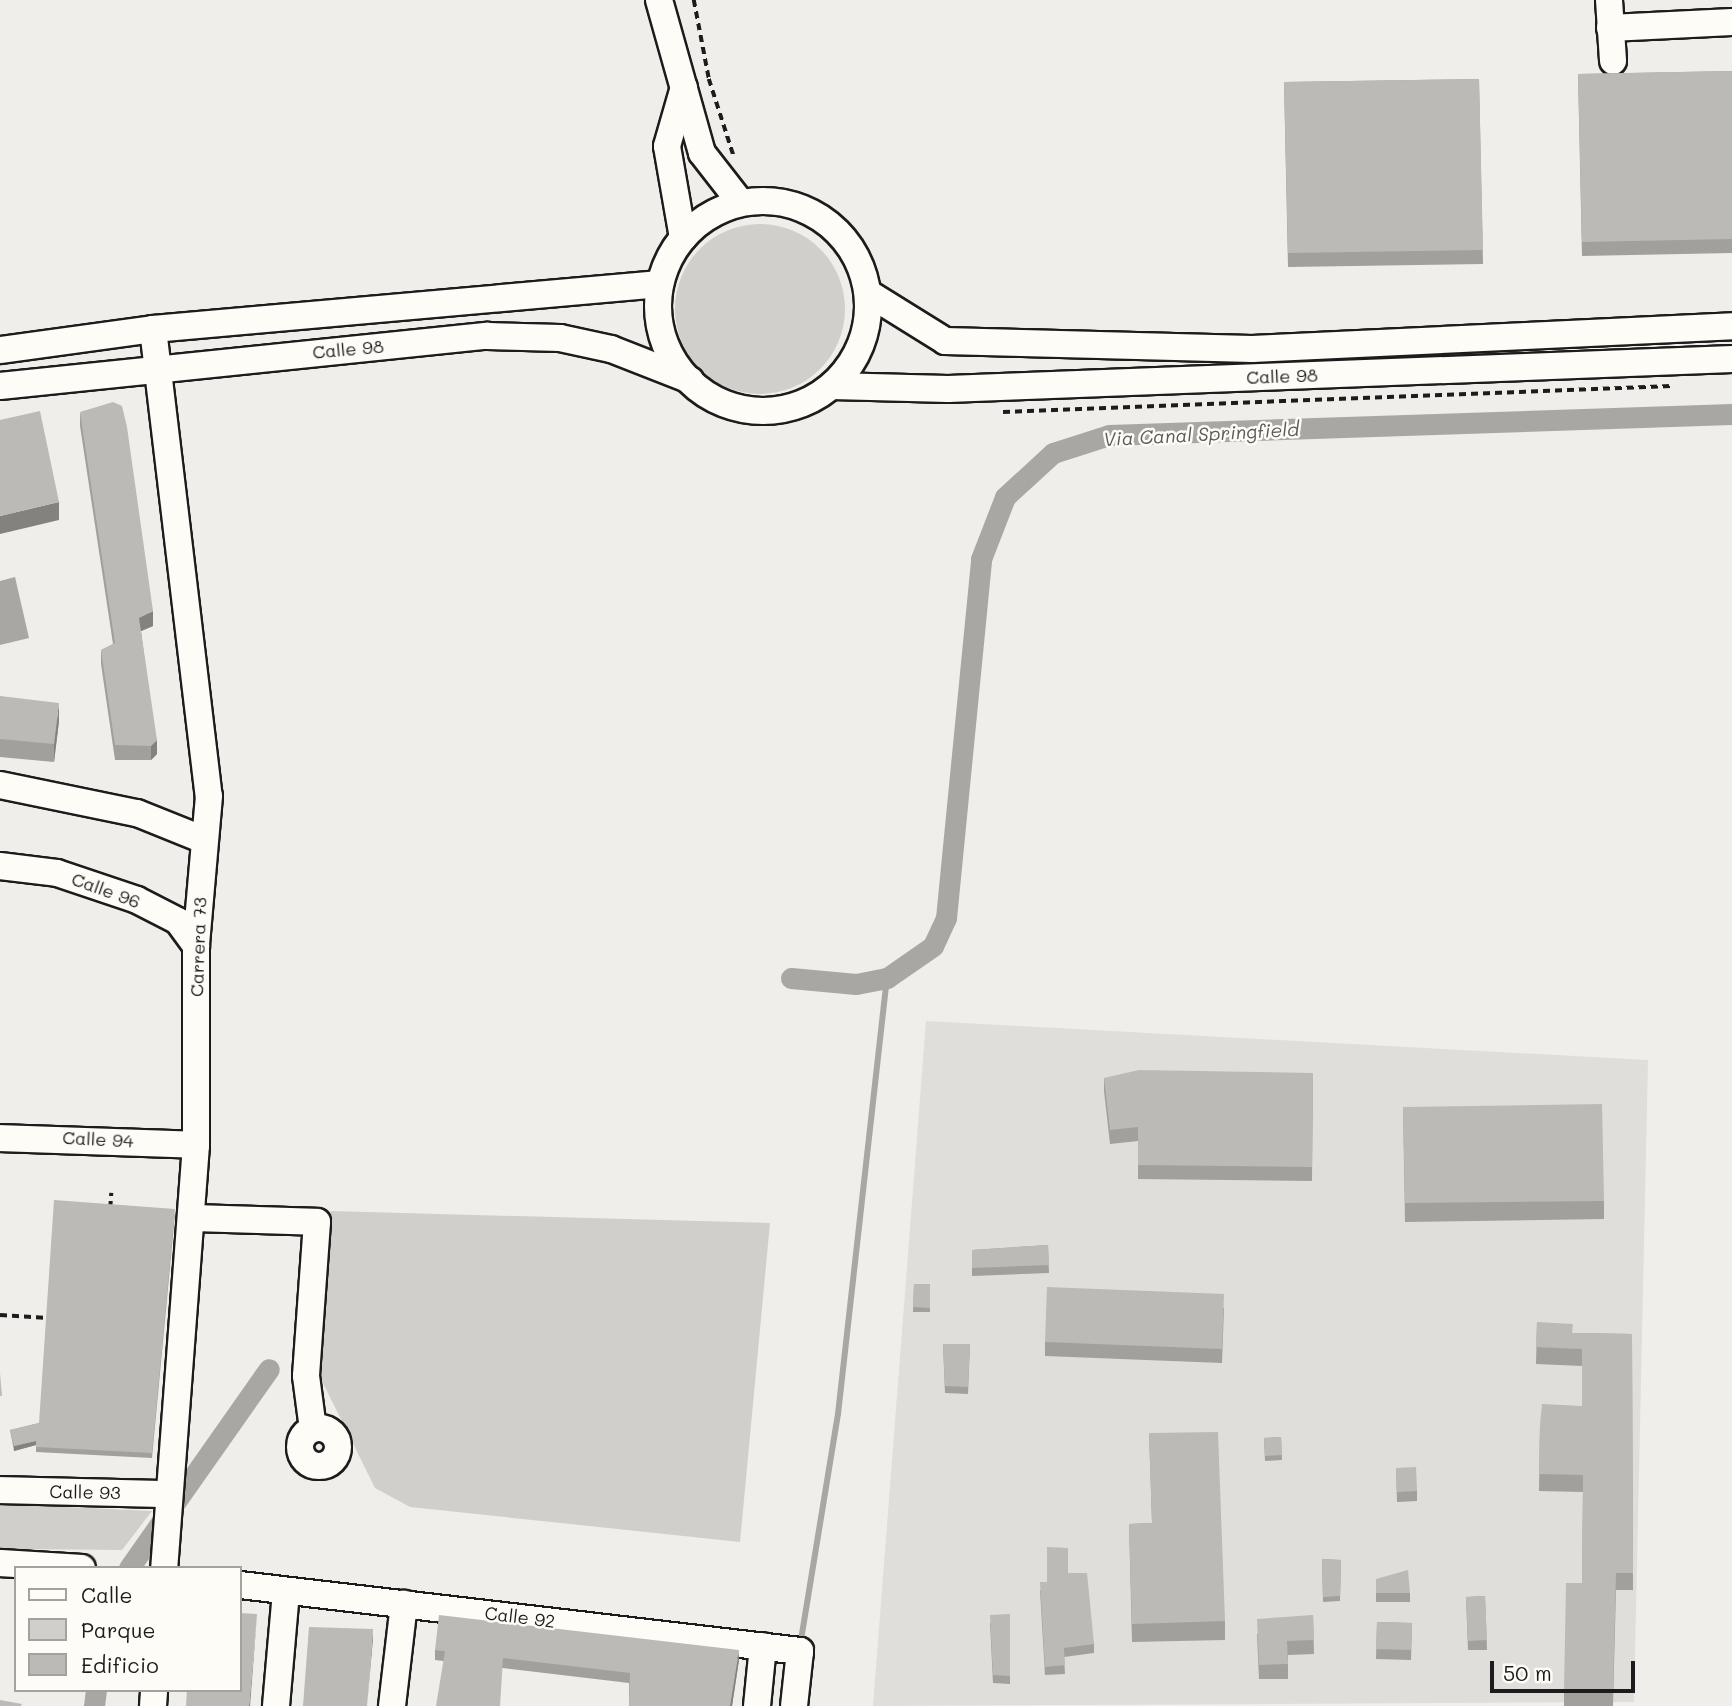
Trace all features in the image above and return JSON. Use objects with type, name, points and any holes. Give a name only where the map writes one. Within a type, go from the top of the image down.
[{"type":"street","points":[[659,0],[710,170],[741,203]]},
{"type":"street","points":[[1609,0],[1613,61]]},
{"type":"street","points":[[1610,28],[1693,12],[1732,22]]},
{"type":"street","points":[[683,238],[667,146],[684,87]]},
{"type":"street","points":[[776,201],[824,220],[858,260],[868,293],[862,344],[832,386],[786,409],[751,410],[718,400],[690,380],[663,336],[660,284],[683,238],[709,215],[741,203],[776,201]]},
{"type":"street","points":[[0,350],[153,329],[660,284]]},
{"type":"street","name":"Calle 98","points":[[868,293],[945,341],[1252,349],[1732,326]]},
{"type":"street","name":"Carrera 73","points":[[153,329],[209,796],[196,946],[196,1145],[164,1566]]},
{"type":"street","name":"Calle 98","points":[[0,386],[158,366],[487,336],[547,338],[649,359],[690,380]]},
{"type":"street","name":"Calle 98","points":[[832,386],[948,389],[1732,359]]},
{"type":"street","points":[[0,785],[137,813],[204,840]]},
{"type":"street","name":"Calle 96","points":[[0,866],[57,873],[137,900],[178,921],[196,946]]},
{"type":"street","name":"Calle 94","points":[[0,1138],[196,1145]]},
{"type":"street","points":[[191,1218],[317,1222],[306,1376],[313,1429]]},
{"type":"street","name":"Calle 93","points":[[0,1490],[168,1506]]},
{"type":"street","points":[[0,1563],[49,1566]]},
{"type":"street","name":"Calle 92","points":[[242,1585],[800,1651],[794,1706]]},
{"type":"street","points":[[276,1706],[286,1592]]},
{"type":"street","points":[[392,1706],[404,1604]]},
{"type":"street","points":[[757,1706],[763,1646]]},
{"type":"path","points":[[694,0],[709,79],[736,164]]},
{"type":"path","points":[[989,412],[1677,386]]},
{"type":"path","points":[[109,1219],[111,1192]]},
{"type":"path","points":[[0,1315],[63,1319]]},
{"type":"shaded area","points":[[15,577],[29,638],[0,645],[0,581]]},
{"type":"shaded area","points":[[926,1021],[1648,1060],[1634,1702],[873,1706]]},
{"type":"green space","points":[[760,224],[792,231],[807,238],[820,249],[831,262],[838,277],[845,309],[838,341],[831,356],[820,369],[807,380],[792,387],[760,394],[728,387],[713,380],[700,369],[689,356],[682,341],[675,309],[682,277],[689,262],[700,249],[713,238],[728,231]]},
{"type":"green space","points":[[331,1211],[770,1223],[740,1542],[410,1507],[375,1488],[319,1375]]},
{"type":"green space","points":[[0,1505],[152,1511],[122,1550],[0,1549]]},
{"type":"building","points":[[1732,71],[1732,239],[1582,242],[1578,74]]},
{"type":"building","points":[[1479,79],[1483,250],[1288,253],[1284,82]]},
{"type":"building","points":[[113,402],[122,406],[127,427],[153,611],[139,618],[157,740],[151,746],[115,745],[101,650],[115,643],[80,412]]},
{"type":"building","points":[[40,411],[59,502],[0,516],[0,420]]},
{"type":"building","points":[[0,696],[59,703],[54,744],[0,739]]},
{"type":"building","points":[[1139,1070],[1313,1073],[1312,1167],[1138,1165],[1138,1127],[1110,1130],[1104,1078]]},
{"type":"building","points":[[1602,1104],[1604,1201],[1405,1203],[1403,1107]]},
{"type":"building","points":[[54,1200],[175,1209],[152,1453],[36,1447],[36,1441],[14,1446],[10,1430],[39,1423]]},
{"type":"building","points":[[1048,1245],[1049,1265],[972,1268],[972,1250]]},
{"type":"building","points":[[914,1284],[930,1284],[930,1308],[913,1307]]},
{"type":"building","points":[[1047,1287],[1224,1294],[1222,1349],[1045,1342]]},
{"type":"building","points":[[1537,1322],[1573,1324],[1572,1333],[1632,1334],[1633,1573],[1616,1573],[1613,1691],[1564,1689],[1566,1583],[1582,1583],[1583,1475],[1539,1474],[1540,1425],[1542,1404],[1582,1406],[1582,1349],[1536,1347]]},
{"type":"building","points":[[943,1344],[970,1344],[968,1387],[945,1386]]},
{"type":"building","points":[[1218,1432],[1225,1621],[1132,1624],[1129,1524],[1152,1523],[1149,1433]]},
{"type":"building","points":[[1281,1437],[1282,1455],[1265,1456],[1264,1438]]},
{"type":"building","points":[[1416,1467],[1417,1491],[1397,1492],[1396,1468]]},
{"type":"building","points":[[1047,1547],[1068,1548],[1068,1573],[1087,1573],[1094,1644],[1064,1648],[1065,1665],[1045,1667],[1040,1582],[1047,1582]]},
{"type":"building","points":[[1322,1559],[1341,1560],[1340,1596],[1323,1597]]},
{"type":"building","points":[[1408,1570],[1410,1593],[1376,1593],[1376,1579]]},
{"type":"building","points":[[1485,1596],[1487,1640],[1468,1641],[1466,1597]]},
{"type":"building","points":[[242,1613],[257,1614],[249,1706],[186,1706],[187,1692],[242,1692]]},
{"type":"building","points":[[1010,1614],[1010,1676],[993,1675],[990,1615]]},
{"type":"building","points":[[439,1615],[739,1650],[730,1706],[629,1706],[630,1673],[503,1658],[500,1706],[436,1706],[445,1651],[435,1650]]},
{"type":"building","points":[[1313,1615],[1314,1640],[1287,1641],[1288,1664],[1259,1665],[1257,1619]]},
{"type":"building","points":[[1377,1622],[1412,1623],[1411,1650],[1376,1649]]},
{"type":"building","points":[[309,1627],[373,1629],[367,1706],[303,1706]]},
{"type":"building","points":[[0,1700],[22,1704],[0,1706]]},
{"type":"waterway","name":"Via Canal Springfield","points":[[791,978],[856,984],[887,978],[933,946],[946,918],[981,559],[1005,497],[1053,453],[1109,435],[1732,414]]},
{"type":"waterway","points":[[800,1646],[838,1414],[887,978]]},
{"type":"waterway","name":"Via Canal Springfield","points":[[130,1566],[269,1369]]},
{"type":"waterway","name":"Via Canal Springfield","points":[[94,1706],[96,1692]]}]
